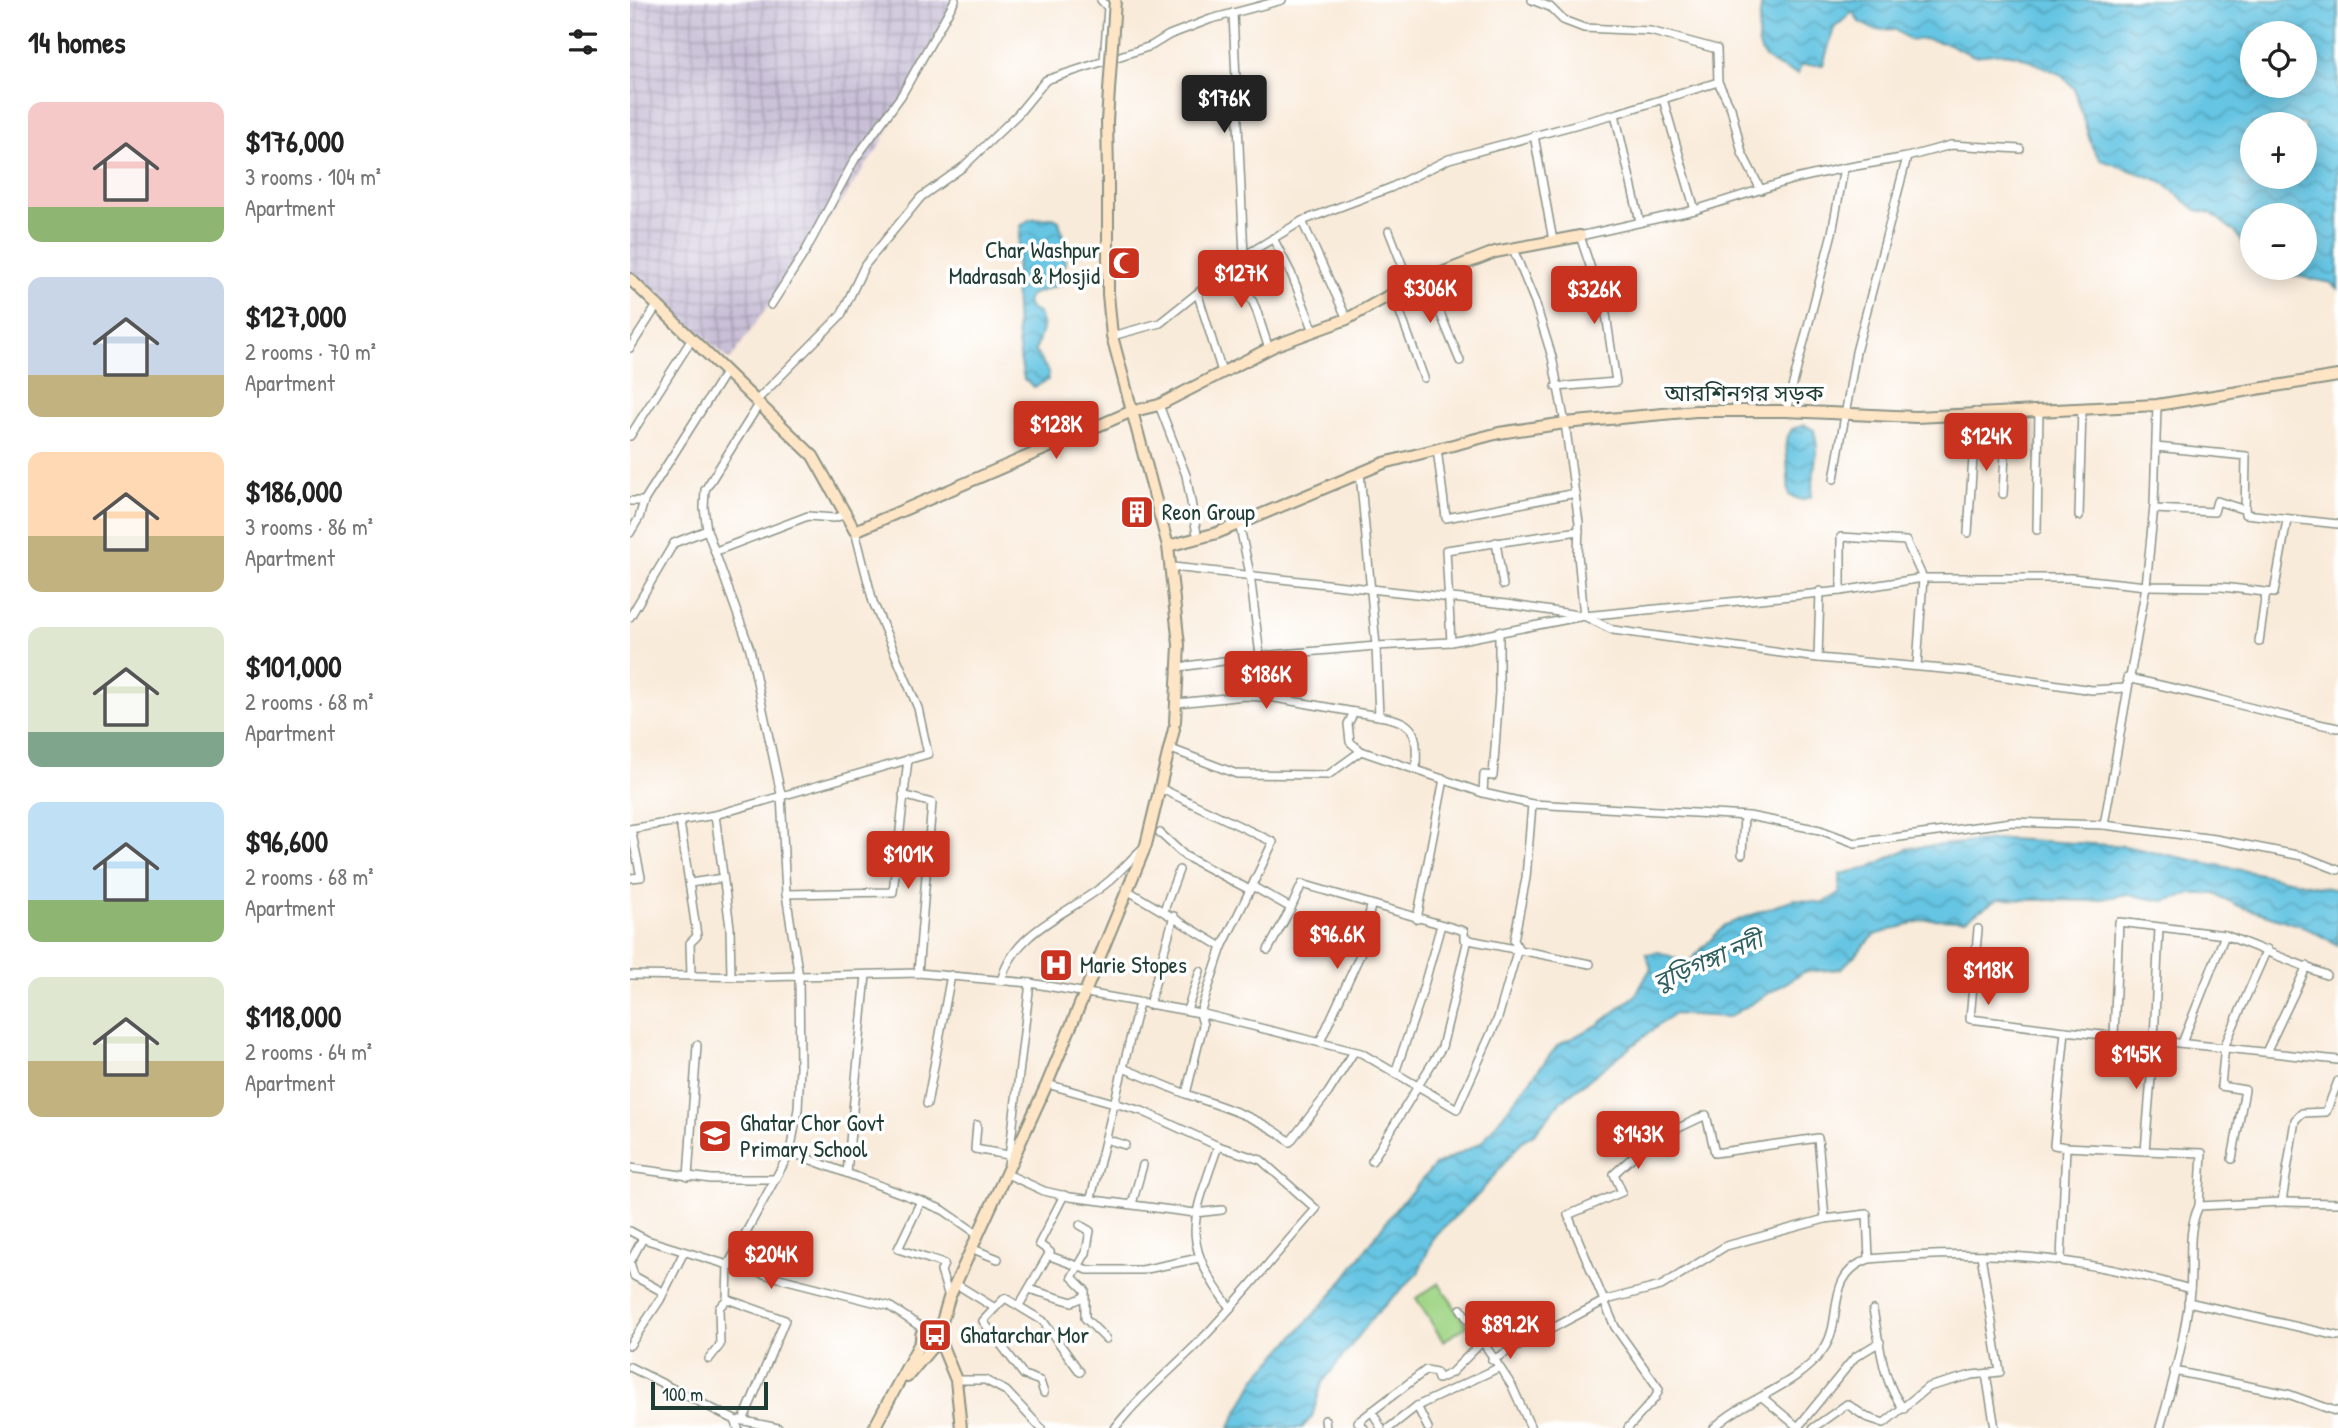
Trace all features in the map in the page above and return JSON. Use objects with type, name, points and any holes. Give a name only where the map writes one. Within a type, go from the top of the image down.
[{"type":"street","points":[[771,305],[805,253],[855,159],[901,96],[955,0]]},
{"type":"street","points":[[1101,0],[1108,8],[1104,60]]},
{"type":"street","points":[[874,1428],[925,1332],[956,1284],[1046,1084],[1146,845],[1162,789],[1175,726],[1179,667],[1167,547],[1112,336],[1108,295],[1107,121],[1115,0]]},
{"type":"street","points":[[709,1359],[720,1345],[719,1308],[727,1299],[728,1265],[790,1152],[799,1088],[799,977],[786,894],[781,794],[750,649],[708,530],[705,490],[756,404],[841,315],[865,265],[921,197],[963,167],[1018,114],[1046,80],[1151,47],[1169,34],[1282,0]]},
{"type":"street","points":[[1532,0],[1549,7],[1563,20],[1584,28],[1650,31],[1717,48],[1718,82],[1731,108],[1742,153],[1760,190]]},
{"type":"street","points":[[1233,13],[1244,256]]},
{"type":"street","points":[[1112,336],[1160,323],[1244,256],[1302,221],[1390,188],[1448,159],[1615,114],[1718,82]]},
{"type":"street","points":[[1663,99],[1695,209]]},
{"type":"street","points":[[1615,114],[1640,222]]},
{"type":"street","points":[[1534,135],[1553,241]]},
{"type":"street","points":[[855,531],[1130,412],[1159,404],[1269,349],[1347,319],[1410,285],[1495,253],[1695,209],[1844,168],[1907,157],[1951,145],[2020,149]]},
{"type":"street","points":[[1834,479],[1856,352],[1907,157]]},
{"type":"street","points":[[1786,411],[1832,233],[1844,168]]},
{"type":"street","points":[[1302,221],[1347,319]]},
{"type":"street","points":[[1389,231],[1410,285]]},
{"type":"street","points":[[1556,387],[1616,383],[1606,314],[1580,236]]},
{"type":"street","points":[[1273,238],[1292,273],[1314,331]]},
{"type":"street","points":[[1513,249],[1535,302],[1552,357],[1565,423],[1576,493],[1584,616]]},
{"type":"street","points":[[1235,263],[1269,349]]},
{"type":"street","points":[[630,279],[756,404],[813,456],[855,531],[873,602],[918,708],[928,754],[715,814],[630,829],[641,877],[630,878]]},
{"type":"street","points":[[1426,279],[1460,361]]},
{"type":"street","points":[[1393,293],[1424,378]]},
{"type":"street","points":[[1198,295],[1222,372]]},
{"type":"street","points":[[630,348],[658,304]]},
{"type":"street","points":[[630,436],[692,339]]},
{"type":"street","points":[[630,533],[639,518],[644,500],[725,373]]},
{"type":"street","name":"আরশিনগর সড়ক","points":[[1167,547],[1198,539],[1360,473],[1437,449],[1499,433],[1565,423],[1696,411],[1786,411],[1916,417],[2157,405],[2338,376]]},
{"type":"street","points":[[1159,404],[1186,475],[1198,539]]},
{"type":"street","points":[[2126,688],[2146,586],[2154,509],[2157,405]]},
{"type":"street","points":[[2079,516],[2082,408]]},
{"type":"street","points":[[2003,495],[2007,411]]},
{"type":"street","points":[[2037,530],[2039,411]]},
{"type":"street","points":[[1968,533],[1976,412]]},
{"type":"street","points":[[2156,447],[2246,456],[2245,514],[2338,524]]},
{"type":"street","points":[[1437,449],[1446,518],[1576,493]]},
{"type":"street","points":[[1360,473],[1372,588],[1379,716]]},
{"type":"street","points":[[630,501],[644,500]]},
{"type":"street","points":[[2154,509],[2214,512],[2217,501],[2245,510]]},
{"type":"street","points":[[716,551],[808,516],[834,519],[846,514]]},
{"type":"street","points":[[1179,667],[1260,656],[1451,642],[1584,616],[1841,591],[1923,578],[2071,578],[2146,586],[2222,587],[2274,593],[2287,520]]},
{"type":"street","points":[[1239,523],[1250,575],[1260,656]]},
{"type":"street","points":[[630,617],[674,543],[708,530]]},
{"type":"street","points":[[1451,642],[1446,551],[1579,531]]},
{"type":"street","points":[[1841,591],[1842,537],[1906,541],[1923,578],[1917,666]]},
{"type":"street","points":[[1496,542],[1503,585]]},
{"type":"street","points":[[1173,567],[1506,604],[1584,616],[1613,630],[1818,658],[1917,666],[2082,689],[2126,688]]},
{"type":"street","points":[[1818,658],[1820,591]]},
{"type":"street","points":[[2259,642],[2266,592]]},
{"type":"street","points":[[1483,793],[1484,775],[1493,776],[1499,692],[1499,631]]},
{"type":"street","points":[[2104,825],[2129,666]]},
{"type":"street","points":[[2127,678],[2171,686],[2258,712],[2338,728]]},
{"type":"street","points":[[1177,703],[1245,696],[1275,698],[1407,723],[1417,741],[1416,769]]},
{"type":"street","points":[[1354,712],[1348,724],[1350,742],[1361,751],[1483,793],[1532,804],[1744,816],[1820,830],[1855,843],[2012,822],[2104,825],[2240,844],[2302,856],[2338,870]]},
{"type":"street","points":[[1171,749],[1237,774],[1328,775],[1361,751]]},
{"type":"street","points":[[786,894],[894,892],[902,795],[908,760]]},
{"type":"street","points":[[1417,919],[1444,779]]},
{"type":"street","points":[[1162,789],[1273,842],[1222,947],[1200,1013],[1203,1026],[1186,1094]]},
{"type":"street","points":[[902,795],[932,803],[918,973]]},
{"type":"street","points":[[630,975],[799,977],[918,973],[1002,978],[1187,1010],[1320,1042],[1361,1054],[1457,1109],[1498,1018],[1518,948],[1514,940],[1526,878],[1532,804]]},
{"type":"street","points":[[715,814],[730,926],[731,976]]},
{"type":"street","points":[[1742,854],[1744,816]]},
{"type":"street","points":[[680,822],[697,936],[690,943],[691,975]]},
{"type":"street","points":[[1160,833],[1185,856],[1291,908]]},
{"type":"street","points":[[1002,978],[1007,959],[1022,941],[1107,883],[1146,845]]},
{"type":"street","points":[[1164,910],[1179,870]]},
{"type":"street","points":[[690,883],[723,878]]},
{"type":"street","points":[[1268,950],[1301,884],[1464,931],[1464,939],[1590,964]]},
{"type":"street","points":[[1127,890],[1222,947]]},
{"type":"street","points":[[1320,1042],[1360,955],[1371,906]]},
{"type":"street","points":[[1149,1004],[1174,916]]},
{"type":"street","points":[[2114,1035],[2119,922],[2225,934],[2307,965],[2326,975]]},
{"type":"street","points":[[1395,1073],[1419,1003],[1441,925]]},
{"type":"street","points":[[2145,1151],[2154,1040],[2158,928]]},
{"type":"street","points":[[1978,929],[1970,1019],[2182,1043],[2225,1045],[2338,1060]]},
{"type":"street","points":[[2182,1043],[2225,934]]},
{"type":"street","points":[[1372,1161],[1442,1047],[1468,939]]},
{"type":"street","points":[[2232,1159],[2245,1090],[2221,1086],[2225,1045],[2267,949]]},
{"type":"street","points":[[2267,1050],[2307,965]]},
{"type":"street","points":[[1187,1010],[1200,971]]},
{"type":"street","points":[[847,1173],[866,975]]},
{"type":"street","points":[[927,1104],[951,975]]},
{"type":"street","points":[[1007,1174],[1030,983]]},
{"type":"street","points":[[1091,1198],[1139,1003]]},
{"type":"street","points":[[2065,1031],[2053,1146],[2202,1153],[2199,1206],[2190,1224],[2190,1290],[2160,1428]]},
{"type":"street","points":[[688,1177],[697,1045]]},
{"type":"street","points":[[1123,1068],[1239,1112],[1278,1132],[1290,1142],[1328,1093],[1352,1055]]},
{"type":"street","points":[[2282,1202],[2295,1120],[2302,1112],[2326,1112],[2338,1081]]},
{"type":"street","points":[[1046,1084],[1142,1111],[1217,1146],[1261,1160],[1316,1209],[1230,1308],[1166,1377],[1132,1405],[1115,1428]]},
{"type":"street","points":[[1628,1428],[1656,1398],[1659,1389],[1615,1327],[1568,1214],[1622,1192],[1614,1174],[1649,1142],[1706,1115],[1715,1153],[1818,1138],[1825,1219]]},
{"type":"street","points":[[977,1125],[975,1149],[1008,1155]]},
{"type":"street","points":[[1105,1139],[1125,1145]]},
{"type":"street","points":[[1217,1146],[1195,1213],[1202,1269],[1230,1308]]},
{"type":"street","points":[[2061,1259],[2066,1147]]},
{"type":"street","points":[[790,1152],[943,1210],[979,1235]]},
{"type":"street","points":[[1132,1204],[1143,1165]]},
{"type":"street","points":[[630,1168],[688,1177],[773,1179]]},
{"type":"street","points":[[1007,1174],[1044,1191],[1064,1195],[1195,1213],[1222,1210]]},
{"type":"street","points":[[1021,1302],[1050,1252],[1039,1244],[1064,1195]]},
{"type":"street","points":[[894,1392],[937,1340],[949,1298],[940,1271],[944,1264],[898,1249],[921,1201]]},
{"type":"street","points":[[2199,1206],[2282,1202],[2338,1203]]},
{"type":"street","points":[[1492,1360],[1606,1300],[1661,1286],[1726,1246],[1825,1219],[1867,1214],[1869,1259]]},
{"type":"street","points":[[1080,1225],[1090,1231],[1086,1253],[1076,1266],[1072,1278],[1084,1290],[1085,1318],[1107,1339]]},
{"type":"street","points":[[630,1231],[643,1238],[728,1265],[889,1306],[937,1340],[956,1380],[961,1428]]},
{"type":"street","points":[[643,1238],[631,1262],[632,1277],[663,1292]]},
{"type":"street","points":[[973,1249],[998,1259]]},
{"type":"street","points":[[630,1345],[684,1252]]},
{"type":"street","points":[[1714,1428],[1762,1397],[1823,1351],[1844,1277],[1857,1263],[1869,1259],[2011,1254],[2061,1259],[2145,1276],[2190,1290]]},
{"type":"street","points":[[1813,1428],[1847,1404],[1866,1417],[1884,1423],[1928,1387],[2000,1372],[1981,1255]]},
{"type":"street","points":[[1050,1256],[1088,1270],[1142,1269],[1199,1258]]},
{"type":"street","points":[[956,1284],[995,1308]]},
{"type":"street","points":[[1029,1289],[1072,1302],[1084,1297]]},
{"type":"street","points":[[1044,1393],[1040,1381],[1024,1375],[983,1321],[1005,1298],[1043,1321],[1080,1372]]},
{"type":"street","points":[[727,1299],[785,1320],[739,1423]]},
{"type":"street","points":[[2188,1303],[2338,1336]]},
{"type":"street","points":[[1461,1309],[1492,1360],[1512,1386],[1531,1428]]},
{"type":"street","points":[[1873,1310],[1894,1397],[1904,1409]]},
{"type":"street","points":[[925,1332],[937,1340]]},
{"type":"street","points":[[1762,1397],[1798,1428],[1855,1357],[1880,1342]]},
{"type":"street","points":[[1364,1428],[1358,1422],[1426,1370],[1436,1372],[1438,1379],[1451,1373],[1481,1343]]},
{"type":"street","points":[[630,1367],[739,1423],[778,1428]]},
{"type":"street","points":[[1389,1428],[1418,1406],[1498,1368]]},
{"type":"street","points":[[2174,1371],[2288,1394],[2338,1412]]},
{"type":"street","points":[[1986,1374],[1995,1428]]},
{"type":"street","points":[[956,1380],[985,1380],[1006,1391],[1041,1428]]},
{"type":"street","points":[[1418,1406],[1428,1428]]},
{"type":"street","points":[[1372,1411],[1381,1428]]},
{"type":"shaded area","points":[[630,0],[955,0],[879,147],[730,360],[630,273]]},
{"type":"green space","points":[[1439,1283],[1467,1326],[1443,1341],[1416,1298]]},
{"type":"water","points":[[1762,0],[2338,0],[2338,289],[2331,283],[2316,280],[2317,203],[2240,203],[2240,240],[2235,232],[2211,213],[2196,210],[2161,181],[2101,160],[2092,147],[2074,88],[2062,75],[2017,55],[2003,53],[1974,56],[1949,44],[1926,39],[1910,40],[1894,29],[1875,30],[1859,22],[1853,12],[1834,28],[1823,65],[1801,65],[1798,74],[1771,62],[1760,48],[1758,39]]},
{"type":"water","points":[[1053,218],[1059,221],[1065,244],[1065,276],[1064,283],[1030,295],[1027,301],[1029,308],[1039,314],[1043,327],[1035,351],[1049,373],[1048,380],[1034,387],[1024,379],[1018,342],[1018,244],[1021,226],[1030,219]]},
{"type":"water","points":[[1805,425],[1814,430],[1817,447],[1811,497],[1801,500],[1789,495],[1786,440],[1792,429]]},
{"type":"water","name":"বুড়িগঙ্গা নদী","points":[[2007,839],[2124,846],[2338,890],[2338,945],[2305,927],[2239,906],[2215,894],[2192,894],[2162,901],[2127,894],[2091,901],[1998,899],[1965,920],[1927,919],[1875,935],[1841,969],[1804,972],[1729,1017],[1673,1014],[1560,1102],[1535,1133],[1522,1141],[1479,1194],[1435,1235],[1418,1273],[1376,1314],[1322,1383],[1312,1417],[1302,1428],[1229,1428],[1256,1378],[1335,1291],[1395,1210],[1435,1165],[1481,1143],[1558,1045],[1596,1026],[1635,996],[1651,968],[1646,954],[1659,952],[1688,963],[1725,925],[1794,899],[1823,903],[1840,893],[1840,874],[1868,868],[1909,848]]},
{"type":"place","name":"Char Washpur Madrasah & Mosjid","points":[[1124,263]]},
{"type":"place","name":"Reon Group","points":[[1137,512]]},
{"type":"place","name":"Marie Stopes","points":[[1056,965]]},
{"type":"place","name":"Ghatar Chor Govt Primary School","points":[[715,1136]]},
{"type":"place","name":"Ghatarchar Mor","points":[[935,1335]]}]
